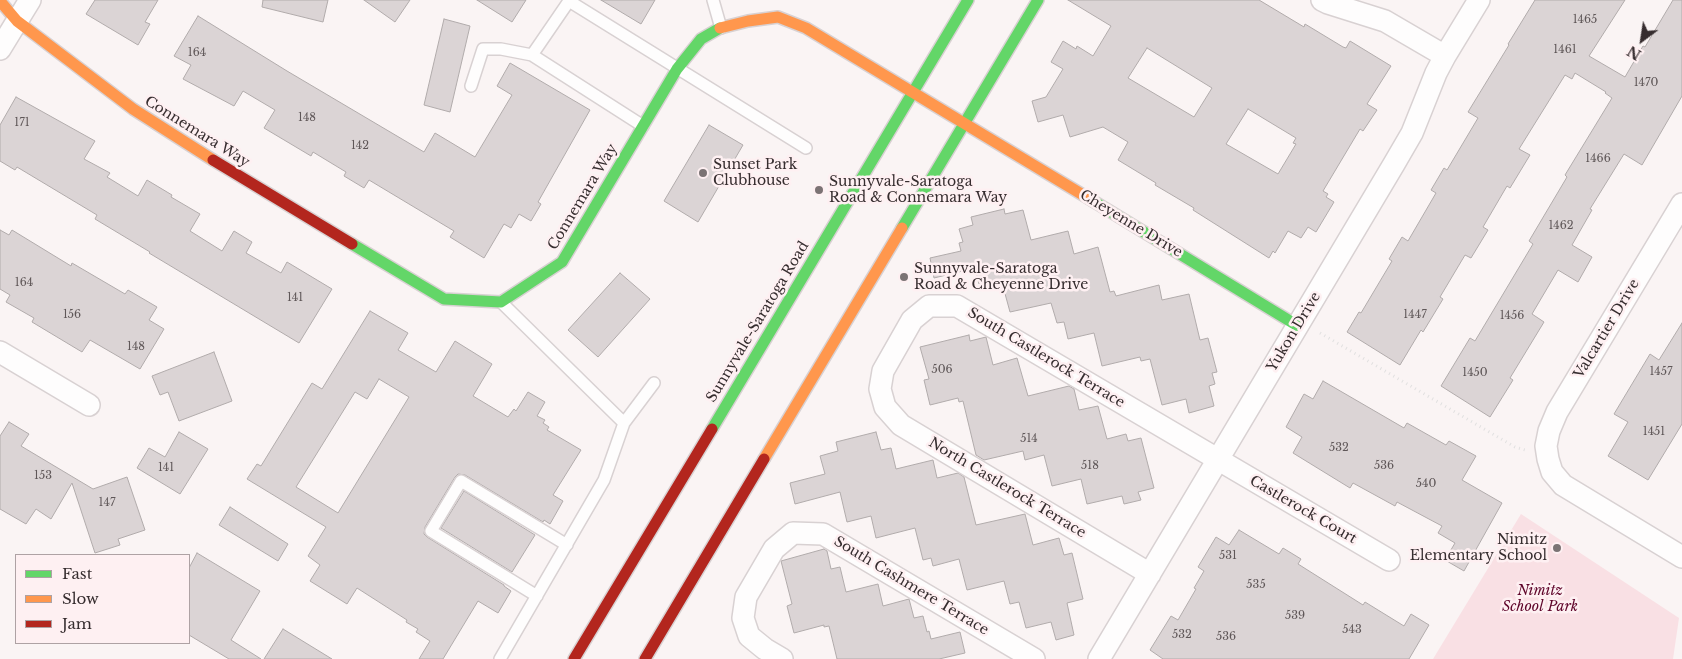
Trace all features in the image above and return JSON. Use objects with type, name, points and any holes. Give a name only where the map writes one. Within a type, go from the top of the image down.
[{"type":"street","points":[[0,49],[30,0]]},
{"type":"street","name":"Sunnyvale-Saratoga Road","points":[[574,659],[968,0]]},
{"type":"street","points":[[645,659],[1038,0]]},
{"type":"street","points":[[1322,0],[1328,4],[1385,22],[1445,56]]},
{"type":"street","name":"Yukon Drive","points":[[1099,659],[1412,133],[1445,56],[1479,0]]},
{"type":"street","name":"Connemara Way","points":[[0,1],[17,21],[133,109],[236,175],[444,299],[502,302],[562,262],[677,69],[701,39],[721,28],[748,21],[778,17],[806,28],[965,122]]},
{"type":"street","name":"Cheyenne Drive","points":[[965,122],[1298,326]]},
{"type":"street","name":"Valcartier Drive","points":[[1548,459],[1546,446],[1558,412],[1682,204]]},
{"type":"street","name":"South Castlerock Terrace","points":[[880,389],[883,371],[912,320],[929,306],[957,306],[1217,460]]},
{"type":"street","points":[[0,352],[89,405]]},
{"type":"street","name":"North Castlerock Terrace","points":[[880,389],[885,406],[901,425],[1150,574]]},
{"type":"street","points":[[1548,459],[1552,472],[1563,485],[1682,557]]},
{"type":"street","name":"Castlerock Court","points":[[1217,460],[1389,560]]},
{"type":"street","name":"South Cashmere Terrace","points":[[782,659],[765,649],[749,636],[743,618],[746,597],[774,549],[793,533],[823,534],[1034,659]]},
{"type":"lane","points":[[713,0],[721,28]]},
{"type":"lane","points":[[532,56],[568,1],[806,148]]},
{"type":"lane","points":[[472,86],[483,49],[501,49],[532,56],[644,126]]},
{"type":"lane","points":[[502,302],[624,423]]},
{"type":"lane","points":[[500,659],[604,480],[624,423],[654,382]]},
{"type":"lane","points":[[537,596],[431,531],[461,481],[566,545]]},
{"type":"path","points":[[1298,326],[1320,333],[1515,447],[1548,459]]},
{"type":"green space","name":"Nimitz School Park","points":[[1521,514],[1679,618],[1673,659],[1433,659]]},
{"type":"building","points":[[95,0],[158,0],[145,22],[150,24],[138,45],[86,14]]},
{"type":"building","points":[[263,0],[328,0],[323,22],[262,7]]},
{"type":"building","points":[[364,0],[410,0],[395,22]]},
{"type":"building","points":[[477,0],[526,0],[512,22]]},
{"type":"building","points":[[601,0],[655,0],[641,24]]},
{"type":"building","points":[[1068,0],[1259,0],[1304,27],[1305,24],[1343,47],[1346,48],[1350,41],[1391,66],[1367,104],[1377,110],[1363,131],[1360,129],[1323,191],[1328,194],[1326,197],[1334,202],[1316,232],[1308,227],[1301,238],[1288,231],[1275,253],[1273,251],[1269,258],[1118,160],[1128,142],[1103,127],[1070,137],[1063,115],[1038,122],[1032,101],[1046,97],[1063,69],[1051,62],[1063,41],[1076,49],[1077,46],[1093,56],[1111,26]],"holes":[[[1147,48],[1212,88],[1194,117],[1128,78]],[[1248,109],[1296,138],[1293,143],[1296,144],[1278,174],[1226,144]]]},
{"type":"building","points":[[1535,0],[1625,0],[1589,56],[1625,77],[1673,0],[1682,0],[1682,96],[1642,165],[1624,154],[1590,209],[1592,210],[1572,245],[1592,257],[1578,282],[1558,270],[1532,314],[1544,322],[1510,378],[1513,380],[1490,417],[1441,386],[1470,338],[1475,341],[1533,244],[1529,241],[1567,177],[1565,175],[1612,98],[1606,92],[1575,73],[1572,79],[1565,75],[1519,149],[1530,155],[1510,188],[1507,186],[1483,227],[1488,230],[1471,258],[1465,255],[1440,297],[1443,299],[1423,332],[1421,330],[1400,365],[1347,332],[1359,312],[1361,313],[1392,261],[1389,259],[1402,237],[1408,241],[1436,193],[1431,190],[1444,168],[1447,170],[1478,118],[1468,112]]},
{"type":"building","points":[[198,16],[424,152],[435,133],[475,157],[512,95],[497,86],[510,63],[590,110],[538,202],[541,204],[531,221],[519,214],[511,228],[504,224],[484,258],[450,237],[454,231],[369,180],[364,188],[344,176],[346,172],[313,152],[311,156],[264,128],[275,110],[243,91],[234,106],[183,79],[191,65],[174,56]]},
{"type":"building","points":[[444,19],[470,26],[450,112],[424,105]]},
{"type":"building","points":[[16,97],[95,141],[84,159],[110,173],[107,177],[138,196],[147,180],[200,214],[190,231],[222,251],[234,231],[252,242],[246,253],[281,273],[287,262],[332,289],[299,343],[95,219],[97,215],[17,167],[15,170],[0,161],[0,125]]},
{"type":"building","name":"Sunset Park Clubhouse","points":[[709,125],[743,145],[698,222],[664,201]]},
{"type":"building","points":[[1004,209],[1005,214],[1023,210],[1031,240],[1068,231],[1074,254],[1098,247],[1110,292],[1114,291],[1116,296],[1159,285],[1162,300],[1189,294],[1200,340],[1208,338],[1217,372],[1212,373],[1215,384],[1209,386],[1214,406],[1189,413],[1186,399],[1162,405],[1150,359],[1141,361],[1140,357],[1102,366],[1094,333],[1068,339],[1064,322],[1057,323],[1051,303],[1010,312],[1001,279],[979,284],[975,268],[934,278],[930,258],[961,251],[959,243],[963,242],[959,229],[973,225],[971,217]]},
{"type":"building","points":[[0,230],[9,235],[12,230],[71,266],[72,263],[125,294],[128,290],[157,307],[149,320],[164,329],[140,369],[90,340],[82,352],[32,322],[34,318],[6,302],[10,295],[0,289]]},
{"type":"building","points":[[620,273],[650,299],[598,357],[568,330]]},
{"type":"building","points":[[370,311],[408,333],[398,350],[436,372],[455,341],[492,364],[473,396],[508,417],[514,409],[516,411],[528,392],[545,402],[537,416],[545,420],[543,423],[549,427],[547,430],[581,450],[553,495],[563,501],[550,524],[544,520],[543,522],[465,475],[458,474],[455,477],[425,527],[424,534],[511,591],[498,613],[478,601],[443,659],[419,659],[430,641],[416,632],[418,629],[406,622],[407,620],[357,588],[347,604],[310,581],[320,565],[308,556],[326,527],[247,479],[257,464],[261,466],[312,383],[322,389]],"holes":[[[379,379],[409,397],[338,513],[296,487],[355,392],[367,399]]]},
{"type":"building","points":[[1682,323],[1682,424],[1648,480],[1608,456],[1628,422],[1614,414],[1650,354],[1659,360]]},
{"type":"building","points":[[969,335],[970,341],[986,337],[993,365],[1017,358],[1028,396],[1069,386],[1074,389],[1079,410],[1098,406],[1107,439],[1126,434],[1128,441],[1141,438],[1154,488],[1138,492],[1141,500],[1124,504],[1122,496],[1087,504],[1081,479],[1052,486],[1044,455],[1025,460],[1023,451],[984,460],[976,455],[963,401],[959,402],[958,398],[930,405],[924,380],[929,379],[920,347]]},
{"type":"building","points":[[214,352],[232,401],[179,421],[168,392],[160,395],[152,376]]},
{"type":"building","points":[[1323,381],[1404,428],[1407,423],[1446,445],[1449,441],[1476,456],[1462,480],[1502,503],[1464,571],[1445,560],[1455,543],[1438,533],[1442,526],[1397,502],[1395,506],[1353,483],[1350,488],[1293,453],[1302,437],[1286,427],[1304,394],[1313,399]]},
{"type":"building","points":[[9,422],[29,434],[21,446],[93,489],[127,477],[145,530],[118,539],[120,545],[95,553],[72,483],[51,519],[36,509],[26,524],[0,509],[0,436]]},
{"type":"building","points":[[179,432],[208,449],[180,494],[137,468],[149,448],[165,457]]},
{"type":"building","points":[[876,432],[881,450],[891,448],[896,469],[933,460],[937,478],[958,473],[964,477],[976,525],[1025,514],[1033,545],[1059,538],[1064,555],[1072,553],[1083,599],[1067,603],[1074,635],[1056,640],[1051,622],[1026,628],[1019,602],[1010,604],[1004,581],[967,590],[959,559],[933,566],[931,558],[923,560],[915,528],[876,538],[871,516],[847,522],[840,492],[795,504],[790,483],[825,474],[820,456],[838,451],[836,442]]},
{"type":"building","points":[[464,491],[535,535],[512,572],[441,528]]},
{"type":"building","points":[[230,507],[288,544],[278,561],[219,525]]},
{"type":"building","points":[[1239,530],[1279,554],[1283,548],[1301,559],[1298,564],[1363,605],[1365,602],[1404,626],[1411,614],[1429,625],[1409,659],[1163,659],[1150,650],[1171,616],[1178,620],[1204,571],[1198,567],[1216,537],[1229,545]]},
{"type":"building","points":[[824,549],[827,551],[831,569],[840,567],[846,592],[878,584],[883,606],[909,599],[914,618],[923,616],[931,639],[960,632],[965,653],[939,659],[837,659],[829,626],[824,627],[824,625],[794,633],[787,606],[792,604],[781,561]]},
{"type":"building","points":[[197,553],[260,591],[231,640],[261,659],[229,659],[190,636],[190,566]]},
{"type":"building","points":[[283,629],[332,659],[264,659]]},
{"type":"traffic: fast","points":[[712,429],[968,0]]},
{"type":"traffic: fast","points":[[902,228],[1038,0]]},
{"type":"traffic: fast","points":[[352,244],[444,299],[501,302],[562,262],[677,69],[701,39],[720,28]]},
{"type":"traffic: fast","points":[[1093,201],[1298,326]]},
{"type":"traffic: slow","points":[[0,1],[17,21],[133,109],[213,160]]},
{"type":"traffic: slow","points":[[720,28],[748,21],[778,17],[806,28],[1093,201]]},
{"type":"traffic: slow","points":[[764,459],[902,228]]},
{"type":"traffic: jam","points":[[213,160],[352,244]]},
{"type":"traffic: jam","points":[[574,659],[712,429]]},
{"type":"traffic: jam","points":[[645,659],[764,459]]},
{"type":"place","name":"Sunset Park Clubhouse","points":[[703,173]]},
{"type":"place","name":"Sunnyvale-Saratoga Road & Connemara Way","points":[[819,190]]},
{"type":"place","name":"Sunnyvale-Saratoga Road & Cheyenne Drive","points":[[904,277]]},
{"type":"place","name":"Nimitz Elementary School","points":[[1557,548]]}]
